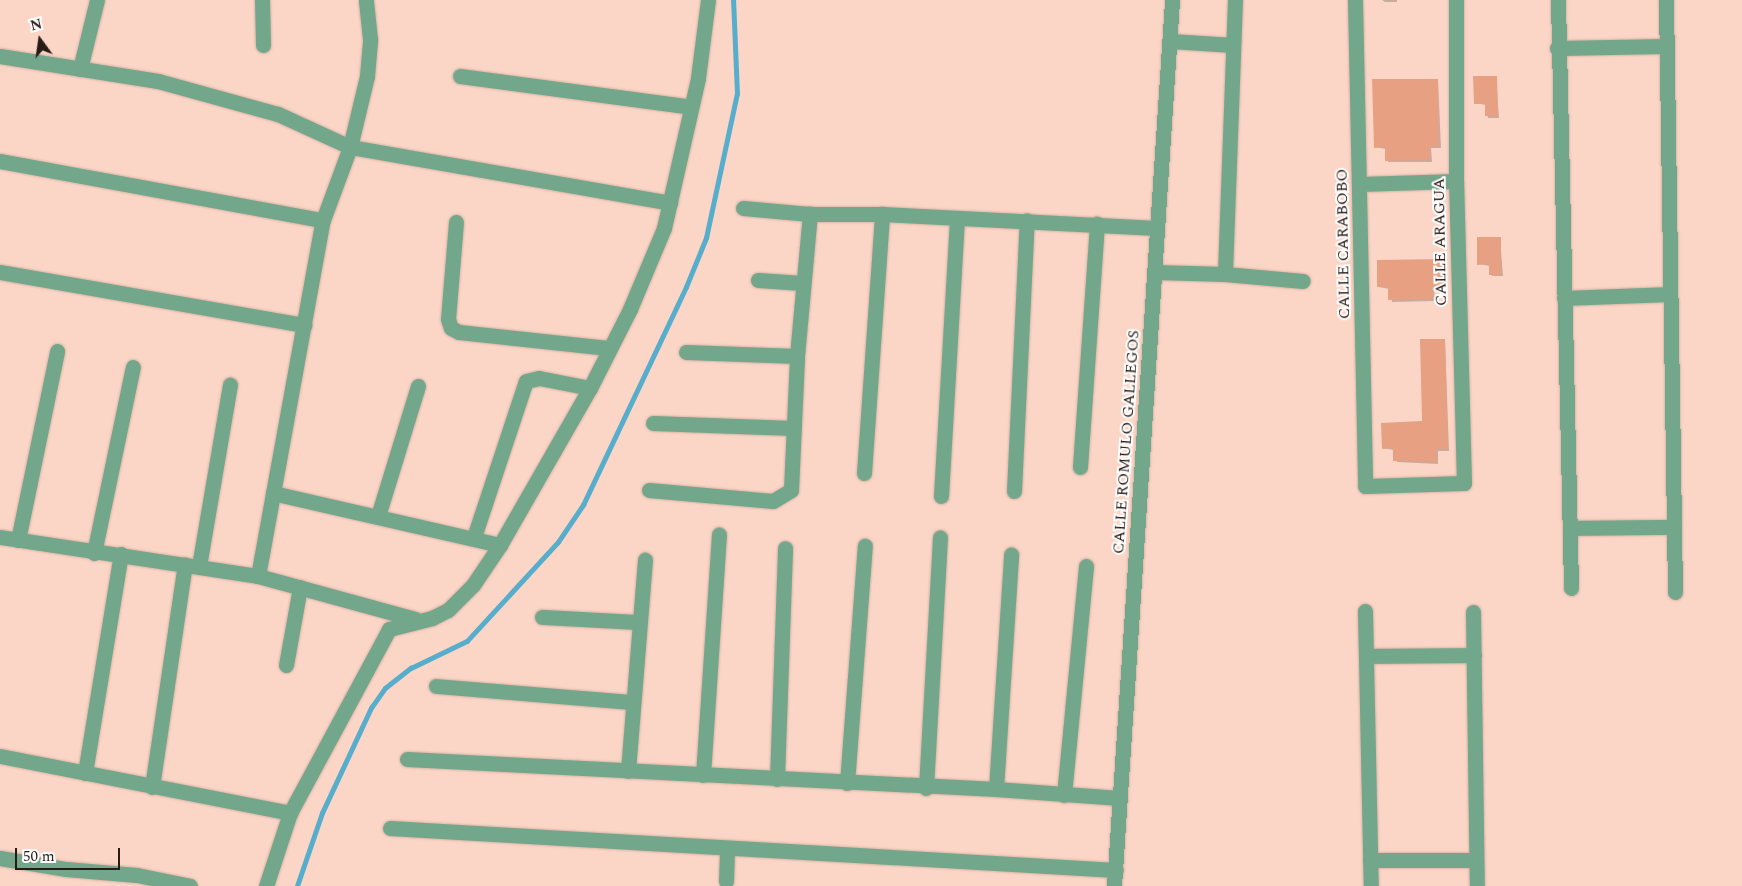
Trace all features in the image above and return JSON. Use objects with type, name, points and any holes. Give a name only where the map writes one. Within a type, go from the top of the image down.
[{"type":"street","points":[[80,69],[97,0]]},
{"type":"street","points":[[262,0],[263,45]]},
{"type":"street","points":[[258,576],[324,220],[350,147],[367,76],[370,39],[366,0]]},
{"type":"street","points":[[266,886],[290,813],[389,629],[420,621],[448,610],[474,585],[500,545],[590,388],[608,348],[644,279],[670,203],[691,107],[708,0]]},
{"type":"street","name":"CALLE ROMULO GALLEGOS","points":[[1114,886],[1172,0]]},
{"type":"street","points":[[1226,274],[1235,0]]},
{"type":"street","name":"CALLE CARABOBO","points":[[1355,0],[1365,486]]},
{"type":"street","name":"CALLE ARAGUA","points":[[1365,486],[1464,483],[1456,181],[1456,0]]},
{"type":"street","points":[[1558,0],[1557,48],[1571,588]]},
{"type":"street","points":[[1666,0],[1675,592]]},
{"type":"street","points":[[1170,41],[1233,45]]},
{"type":"street","points":[[1557,48],[1666,46]]},
{"type":"street","points":[[0,56],[158,81],[278,114],[350,147],[670,203]]},
{"type":"street","points":[[460,76],[691,107]]},
{"type":"street","points":[[0,161],[324,220]]},
{"type":"street","points":[[1359,184],[1456,181]]},
{"type":"street","points":[[743,208],[810,214],[882,214],[957,220],[1027,220],[1157,228]]},
{"type":"street","points":[[649,490],[773,501],[782,498],[791,490],[802,283],[810,214]]},
{"type":"street","points":[[864,473],[882,214]]},
{"type":"street","points":[[941,496],[957,220]]},
{"type":"street","points":[[1014,492],[1027,220]]},
{"type":"street","points":[[456,222],[448,319],[451,328],[459,332],[608,348]]},
{"type":"street","points":[[1080,467],[1097,224]]},
{"type":"street","points":[[0,272],[304,324]]},
{"type":"street","points":[[1155,272],[1226,274],[1303,281]]},
{"type":"street","points":[[758,280],[802,283]]},
{"type":"street","points":[[1564,298],[1670,294]]},
{"type":"street","points":[[18,540],[57,351]]},
{"type":"street","points":[[686,352],[797,356]]},
{"type":"street","points":[[94,553],[133,367]]},
{"type":"street","points":[[474,537],[526,382],[539,378],[590,388]]},
{"type":"street","points":[[152,787],[192,565],[230,385]]},
{"type":"street","points":[[378,516],[418,386]]},
{"type":"street","points":[[653,423],[793,428]]},
{"type":"street","points":[[273,494],[474,537],[500,545]]},
{"type":"street","points":[[1570,528],[1674,527]]},
{"type":"street","points":[[703,775],[719,535]]},
{"type":"street","points":[[0,537],[94,553],[121,554],[258,576],[420,621]]},
{"type":"street","points":[[926,788],[940,537]]},
{"type":"street","points":[[848,783],[865,546]]},
{"type":"street","points":[[777,779],[785,548]]},
{"type":"street","points":[[85,773],[121,554]]},
{"type":"street","points":[[996,789],[1011,554]]},
{"type":"street","points":[[628,771],[632,702],[646,560]]},
{"type":"street","points":[[1064,795],[1086,566]]},
{"type":"street","points":[[286,665],[300,587]]},
{"type":"street","points":[[1365,611],[1371,886]]},
{"type":"street","points":[[1473,612],[1477,886]]},
{"type":"street","points":[[542,617],[639,622]]},
{"type":"street","points":[[1366,656],[1474,655]]},
{"type":"street","points":[[436,686],[632,702]]},
{"type":"street","points":[[0,756],[290,813]]},
{"type":"street","points":[[407,759],[926,788],[996,789],[1120,798]]},
{"type":"street","points":[[390,828],[1116,870]]},
{"type":"street","points":[[726,881],[727,848]]},
{"type":"street","points":[[0,858],[66,869],[137,875],[190,886]]},
{"type":"street","points":[[1370,860],[1476,860]]},
{"type":"building","points":[[1473,76],[1497,76],[1498,116],[1485,116],[1485,104],[1474,104]]},
{"type":"building","points":[[1372,79],[1438,79],[1439,146],[1430,147],[1430,160],[1385,161],[1385,147],[1374,148]]},
{"type":"building","points":[[1477,237],[1501,237],[1501,275],[1489,275],[1489,264],[1477,265]]},
{"type":"building","points":[[1443,259],[1444,286],[1433,286],[1433,299],[1388,300],[1388,287],[1377,287],[1377,260]]},
{"type":"building","points":[[1420,339],[1445,339],[1448,449],[1436,449],[1437,462],[1393,461],[1393,448],[1382,449],[1381,423],[1422,421]]},
{"type":"waterway","points":[[297,886],[322,813],[371,708],[385,688],[411,668],[467,641],[558,542],[583,505],[686,287],[706,238],[737,94],[733,0]]}]
